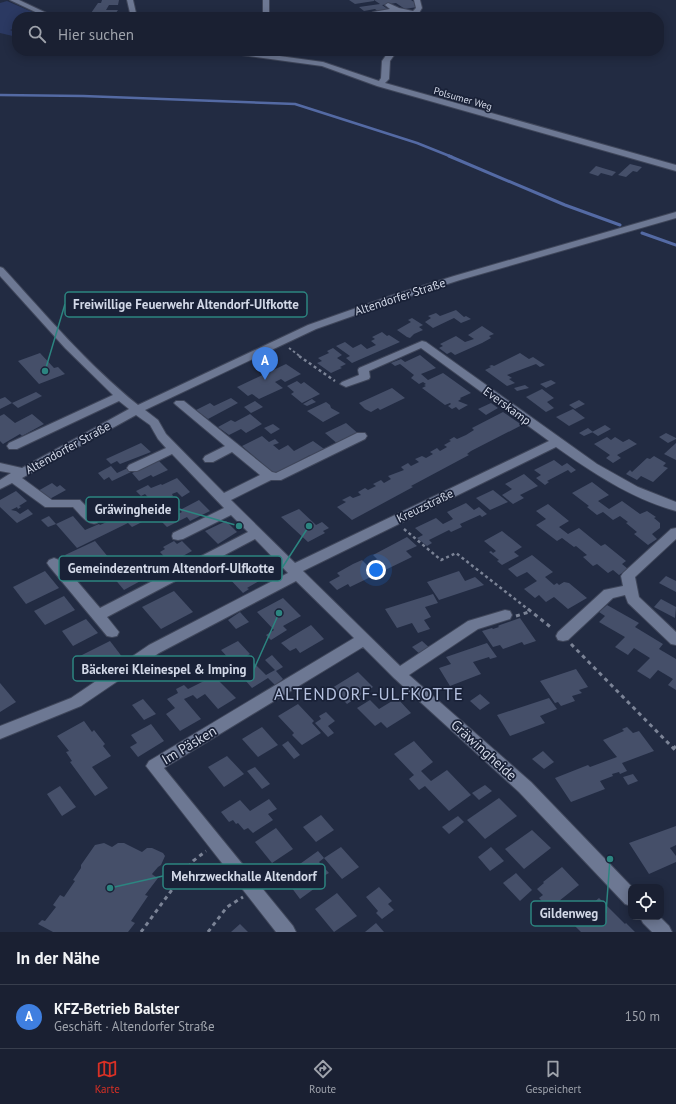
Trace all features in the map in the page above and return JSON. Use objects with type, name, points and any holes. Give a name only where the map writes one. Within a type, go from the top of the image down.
[{"type":"street","points":[[13,0],[41,12]]},
{"type":"street","points":[[130,0],[133,12]]},
{"type":"street","points":[[266,0],[266,12]]},
{"type":"street","points":[[418,0],[418,12]]},
{"type":"street","points":[[388,5],[405,12]]},
{"type":"street","points":[[385,12],[397,10]]},
{"type":"street","name":"Polsumer Weg","points":[[271,56],[323,64],[380,84],[676,168]]},
{"type":"street","points":[[380,84],[385,79],[386,61],[389,56]]},
{"type":"street","name":"Altendorfer Straße","points":[[0,485],[136,410],[318,325],[397,297],[676,215]]},
{"type":"street","points":[[0,270],[69,346],[136,410]]},
{"type":"street","name":"Everskamp","points":[[346,384],[366,377],[363,370],[422,344],[557,442],[607,475],[650,498],[676,507]]},
{"type":"street","points":[[13,446],[120,396]]},
{"type":"street","points":[[180,403],[269,476],[277,477],[361,436]]},
{"type":"street","name":"Gräwingheide","points":[[136,410],[154,423],[162,436],[232,509],[399,674],[525,787],[628,895]]},
{"type":"street","name":"Kreuzstraße","points":[[296,572],[394,521],[557,442]]},
{"type":"street","points":[[209,458],[234,446]]},
{"type":"street","points":[[133,468],[174,449]]},
{"type":"street","points":[[0,467],[18,475],[49,504],[76,503],[93,520]]},
{"type":"street","points":[[223,499],[269,476]]},
{"type":"street","points":[[178,536],[232,509]]},
{"type":"street","points":[[676,532],[628,576],[633,599],[676,640]]},
{"type":"street","points":[[99,615],[256,533]]},
{"type":"street","points":[[54,563],[112,632]]},
{"type":"street","points":[[0,733],[76,702],[154,649],[296,572]]},
{"type":"street","points":[[563,636],[609,594],[630,588]]},
{"type":"street","points":[[399,674],[473,625],[505,615]]},
{"type":"street","name":"Im Päsken","points":[[287,932],[154,766],[364,639]]},
{"type":"street","points":[[652,920],[663,932]]},
{"type":"path","points":[[280,342],[326,376],[346,384]]},
{"type":"path","points":[[394,521],[441,560],[456,553],[563,636],[675,749]]},
{"type":"path","points":[[141,932],[193,861],[217,844]]},
{"type":"path","points":[[208,932],[227,907],[253,890]]},
{"type":"shaded area","points":[[7,1],[32,12],[12,12],[12,29],[10,30],[12,31],[12,36],[0,33],[0,3]]},
{"type":"building","points":[[102,0],[119,0],[118,5],[109,5],[106,10],[118,10],[117,12],[92,12],[98,3],[101,3]]},
{"type":"building","points":[[349,0],[374,0],[374,1],[355,4]]},
{"type":"building","points":[[374,0],[411,0],[417,4],[414,5],[417,7],[405,9],[396,3],[382,5],[389,10],[379,12],[375,9],[364,11],[359,7],[380,4]]},
{"type":"building","points":[[630,164],[642,167],[637,172],[633,171],[626,177],[618,175]]},
{"type":"building","points":[[596,166],[616,172],[612,176],[601,173],[598,176],[589,173]]},
{"type":"building","points":[[456,310],[464,317],[466,316],[471,319],[461,323],[454,318],[433,328],[425,322],[431,318],[428,316],[436,313],[440,316]]},
{"type":"building","points":[[412,318],[423,325],[419,327],[423,330],[414,334],[410,338],[397,330],[411,322],[408,320]]},
{"type":"building","points":[[482,326],[494,334],[489,336],[491,338],[482,343],[455,355],[451,352],[447,354],[439,348],[443,346],[440,344],[456,336],[465,342],[474,339],[468,335]]},
{"type":"building","points":[[382,332],[400,342],[352,363],[346,358],[350,356],[336,346],[345,342],[353,348],[361,344],[367,349],[376,345],[371,341],[375,339],[372,337]]},
{"type":"building","points":[[333,348],[342,355],[337,358],[346,364],[340,367],[342,368],[331,373],[317,363],[322,361],[318,358],[329,353],[327,351]]},
{"type":"building","points":[[40,353],[54,368],[58,367],[65,374],[39,384],[18,361]]},
{"type":"building","points":[[520,353],[529,359],[533,357],[545,365],[540,367],[536,364],[507,375],[512,378],[509,379],[515,383],[507,386],[485,370],[491,367],[489,366],[494,366]]},
{"type":"building","points":[[420,355],[436,368],[421,374],[428,380],[443,373],[471,393],[460,398],[461,399],[458,401],[468,405],[459,410],[456,407],[452,409],[448,406],[451,404],[450,403],[445,405],[422,388],[426,386],[424,385],[426,384],[423,382],[419,384],[411,378],[414,375],[400,364],[395,366],[391,363],[401,359],[405,362]]},
{"type":"building","points":[[286,364],[301,374],[285,382],[281,379],[275,382],[283,388],[259,399],[252,394],[248,396],[237,387]]},
{"type":"building","points":[[551,380],[556,383],[546,388],[540,384]]},
{"type":"building","points":[[297,381],[301,384],[304,382],[320,394],[302,403],[291,394],[294,392],[287,386]]},
{"type":"building","points":[[525,385],[529,388],[517,391],[514,388]]},
{"type":"building","points":[[392,388],[405,398],[380,410],[378,408],[371,412],[359,403]]},
{"type":"building","points":[[542,389],[554,398],[547,402],[554,408],[546,412],[526,397]]},
{"type":"building","points":[[36,392],[42,396],[18,408],[12,403]]},
{"type":"building","points":[[5,397],[12,403],[0,409],[0,399]]},
{"type":"building","points":[[231,398],[238,403],[208,419],[196,410],[210,403],[214,406]]},
{"type":"building","points":[[312,399],[316,402],[307,406],[303,404]]},
{"type":"building","points":[[579,400],[585,404],[575,409],[569,405]]},
{"type":"building","points":[[255,401],[263,407],[251,413],[244,407]]},
{"type":"building","points":[[326,402],[331,408],[340,413],[323,422],[307,411]]},
{"type":"building","points":[[491,403],[498,408],[486,415],[478,409]]},
{"type":"building","points":[[573,409],[585,418],[569,426],[556,417]]},
{"type":"building","points":[[503,412],[522,425],[471,451],[467,454],[469,455],[352,520],[337,507],[346,502],[342,500],[350,496],[353,498],[361,495],[358,492],[365,488],[368,490],[376,486],[373,484],[381,480],[384,483],[391,479],[388,476],[404,470],[401,467],[408,463],[411,466],[419,462],[415,459],[422,456],[426,458],[433,454],[430,452],[437,448],[440,451],[447,447],[444,445],[451,441],[449,440],[454,437],[457,439],[466,435],[474,430],[472,428]]},
{"type":"building","points":[[4,414],[15,423],[32,414],[44,424],[22,436],[20,434],[3,444],[0,441],[0,416]]},
{"type":"building","points":[[250,414],[262,424],[246,433],[241,429],[229,435],[218,427],[231,420],[235,422]]},
{"type":"building","points":[[346,423],[360,435],[339,445],[325,433]]},
{"type":"building","points":[[273,424],[280,429],[271,434],[264,428]]},
{"type":"building","points":[[605,425],[611,429],[598,436],[592,432]]},
{"type":"building","points":[[588,428],[593,432],[584,436],[579,433]]},
{"type":"building","points":[[666,433],[676,439],[668,443],[659,437]]},
{"type":"building","points":[[262,436],[269,442],[275,439],[279,443],[273,445],[279,450],[288,445],[294,451],[313,441],[327,451],[314,458],[310,455],[275,474],[242,446]]},
{"type":"building","points":[[607,437],[611,440],[615,437],[623,442],[629,439],[637,444],[617,455],[621,458],[613,463],[606,458],[610,455],[594,444]]},
{"type":"building","points":[[141,443],[151,452],[120,464],[117,461],[111,464],[106,459]]},
{"type":"building","points":[[676,443],[676,460],[664,454]]},
{"type":"building","points":[[654,456],[666,463],[663,466],[668,468],[653,482],[641,476],[637,480],[626,474],[630,470],[632,472],[647,458],[650,459]]},
{"type":"building","points":[[554,460],[562,466],[567,463],[576,470],[571,473],[568,470],[547,481],[549,482],[545,485],[536,478],[541,475],[534,470]]},
{"type":"building","points":[[159,461],[168,470],[153,477],[151,475],[139,481],[132,473]]},
{"type":"building","points":[[111,466],[117,473],[128,468],[131,472],[112,481],[109,477],[104,480],[98,473]]},
{"type":"building","points":[[524,474],[538,486],[520,495],[524,498],[513,504],[502,495],[512,489],[505,484]]},
{"type":"building","points":[[177,478],[190,492],[182,497],[177,492],[172,494],[173,496],[155,505],[145,494],[141,496],[136,491],[148,485],[151,488],[161,484],[162,485]]},
{"type":"building","points":[[592,482],[609,495],[598,501],[609,509],[622,501],[640,514],[647,511],[656,517],[654,518],[660,523],[660,528],[652,534],[657,539],[648,545],[634,534],[637,532],[620,516],[613,520],[603,512],[597,515],[587,507],[589,506],[572,493]]},
{"type":"building","points":[[52,483],[57,487],[60,485],[66,490],[46,501],[36,492]]},
{"type":"building","points":[[493,490],[508,502],[490,510],[476,498]]},
{"type":"building","points":[[16,491],[27,501],[19,506],[21,507],[18,509],[17,507],[11,510],[20,514],[28,509],[33,514],[17,523],[0,507],[0,500]]},
{"type":"building","points":[[199,500],[210,511],[190,521],[187,517],[167,527],[162,522],[182,512],[180,510]]},
{"type":"building","points":[[466,503],[474,510],[479,507],[487,514],[482,517],[480,515],[460,524],[462,527],[451,532],[449,530],[429,540],[432,543],[427,546],[417,538],[423,535],[415,528],[436,518],[443,524],[453,519],[447,512]]},
{"type":"building","points":[[548,504],[569,521],[559,527],[568,534],[579,528],[601,546],[605,544],[626,561],[622,564],[628,569],[619,575],[613,570],[608,573],[597,564],[593,566],[583,557],[587,555],[576,546],[574,547],[562,538],[557,541],[536,525],[546,519],[536,511]]},
{"type":"building","points":[[160,507],[164,511],[132,527],[128,523],[77,548],[56,524],[73,516],[85,530],[124,514],[131,521]]},
{"type":"building","points":[[299,509],[316,525],[322,522],[329,528],[323,531],[325,533],[308,542],[281,517]]},
{"type":"building","points":[[49,516],[56,524],[48,527],[41,520]]},
{"type":"building","points":[[226,521],[237,532],[218,544],[205,531]]},
{"type":"building","points":[[502,531],[522,547],[514,552],[519,556],[502,565],[497,561],[499,560],[489,552],[491,551],[493,553],[496,551],[484,541]]},
{"type":"building","points":[[407,537],[417,546],[406,551],[412,557],[350,587],[348,584],[337,590],[329,582],[340,576],[337,573],[362,560],[369,567],[374,564],[372,562],[377,559],[373,555]]},
{"type":"building","points":[[95,541],[113,563],[83,577],[65,555]]},
{"type":"building","points":[[174,541],[177,544],[182,541],[192,551],[170,563],[160,552],[165,549],[163,547]]},
{"type":"building","points":[[532,555],[553,572],[545,577],[554,585],[557,583],[559,585],[564,582],[569,583],[587,598],[568,609],[554,597],[546,602],[539,595],[535,598],[524,589],[537,581],[527,572],[517,577],[508,569]]},
{"type":"building","points":[[225,557],[237,569],[248,563],[264,578],[247,588],[249,589],[243,593],[226,575],[228,574],[221,567],[212,572],[207,567]]},
{"type":"building","points":[[133,567],[144,579],[124,590],[113,577]]},
{"type":"building","points":[[45,571],[59,588],[26,604],[13,587]]},
{"type":"building","points":[[459,571],[465,581],[475,577],[484,585],[439,600],[427,582]]},
{"type":"building","points":[[666,576],[676,581],[676,592],[659,583]]},
{"type":"building","points":[[174,591],[193,612],[161,629],[142,607]]},
{"type":"building","points":[[433,594],[438,603],[425,607],[431,617],[424,620],[430,629],[418,633],[412,623],[397,628],[385,609]]},
{"type":"building","points":[[64,596],[75,610],[45,625],[34,611]]},
{"type":"building","points":[[283,598],[301,616],[283,626],[287,630],[271,640],[266,635],[274,630],[257,612]]},
{"type":"building","points":[[661,599],[676,607],[675,618],[654,607]]},
{"type":"building","points":[[607,605],[639,623],[635,627],[663,644],[659,649],[676,659],[676,690],[668,685],[673,679],[658,670],[650,679],[637,671],[650,658],[634,648],[628,655],[615,647],[625,637],[599,622],[605,616],[599,612]]},
{"type":"building","points":[[240,612],[249,622],[236,629],[228,620]]},
{"type":"building","points":[[520,618],[536,641],[524,645],[522,642],[503,649],[500,645],[493,647],[482,631],[499,627],[498,626],[500,625]]},
{"type":"building","points":[[86,619],[98,633],[73,646],[62,631]]},
{"type":"building","points":[[311,625],[324,639],[300,653],[296,648],[290,651],[281,643]]},
{"type":"building","points":[[110,641],[123,658],[93,674],[80,656]]},
{"type":"building","points":[[238,641],[250,654],[247,656],[266,675],[275,670],[265,660],[272,655],[283,667],[276,671],[283,679],[275,685],[268,678],[252,688],[238,672],[230,677],[222,668],[232,662],[221,650]]},
{"type":"building","points":[[422,641],[432,650],[422,656],[412,647]]},
{"type":"building","points":[[487,643],[497,657],[490,659],[489,657],[473,662],[481,674],[450,686],[439,668],[451,664],[446,657]]},
{"type":"building","points":[[576,669],[588,687],[579,690],[582,693],[572,696],[575,701],[561,706],[558,702],[555,703],[540,681]]},
{"type":"building","points":[[358,672],[373,687],[347,704],[332,688]]},
{"type":"building","points":[[214,676],[236,698],[218,709],[205,694],[197,699],[193,695],[184,699],[201,719],[180,731],[166,714],[175,708],[167,699],[178,693],[176,689],[184,685],[188,689]]},
{"type":"building","points":[[0,683],[16,702],[0,712]]},
{"type":"building","points":[[480,694],[490,703],[480,710],[470,701]]},
{"type":"building","points":[[397,698],[411,713],[387,728],[381,722],[375,726],[357,708],[370,700],[379,709]]},
{"type":"building","points":[[549,698],[557,709],[540,716],[545,723],[510,736],[497,715]]},
{"type":"building","points":[[143,699],[156,714],[144,720],[132,705]]},
{"type":"building","points":[[298,704],[314,721],[312,723],[321,733],[302,745],[292,735],[294,733],[278,716]]},
{"type":"building","points":[[326,712],[335,721],[328,726],[334,733],[328,737],[315,723],[321,719],[319,716]]},
{"type":"building","points":[[84,721],[92,732],[94,730],[105,744],[103,746],[111,756],[92,767],[108,788],[95,796],[70,762],[72,761],[66,752],[69,751],[57,736]]},
{"type":"building","points":[[151,724],[164,741],[138,757],[130,747],[137,743],[131,735]]},
{"type":"building","points":[[262,727],[278,745],[258,757],[242,739]]},
{"type":"building","points":[[627,727],[633,733],[639,731],[654,751],[622,763],[627,771],[620,774],[619,772],[612,774],[613,776],[600,781],[605,789],[571,802],[555,778],[588,765],[590,767],[617,757],[603,740],[624,731],[622,729]]},
{"type":"building","points":[[288,741],[300,755],[294,759],[282,745]]},
{"type":"building","points":[[414,741],[433,762],[421,771],[431,781],[447,770],[471,795],[449,811],[425,786],[419,790],[409,779],[414,775],[394,754]]},
{"type":"building","points":[[543,751],[554,762],[544,769],[532,759]]},
{"type":"building","points":[[227,756],[244,774],[224,787],[208,767]]},
{"type":"building","points":[[255,767],[270,784],[262,789],[247,771]]},
{"type":"building","points":[[633,774],[638,781],[628,785],[623,777]]},
{"type":"building","points":[[485,785],[492,791],[479,800],[472,793]]},
{"type":"building","points":[[60,786],[76,807],[62,816],[47,794]]},
{"type":"building","points":[[499,798],[517,816],[485,839],[467,820]]},
{"type":"building","points":[[269,799],[277,809],[268,814],[273,820],[253,833],[248,828],[244,830],[233,820],[229,822],[221,812],[240,800],[250,811]]},
{"type":"building","points":[[321,815],[334,830],[316,842],[303,827]]},
{"type":"building","points":[[458,816],[464,822],[449,834],[442,827]]},
{"type":"building","points":[[676,826],[676,845],[670,848],[676,856],[676,862],[649,874],[629,843]]},
{"type":"building","points":[[276,828],[293,849],[272,863],[255,842]]},
{"type":"building","points":[[532,830],[551,848],[524,869],[505,849]]},
{"type":"building","points":[[104,843],[112,847],[118,843],[124,843],[142,852],[147,848],[152,848],[163,853],[165,856],[161,865],[152,874],[158,878],[145,895],[148,896],[131,921],[135,923],[128,932],[53,932],[38,924],[42,920],[45,921],[56,907],[53,905],[60,895],[64,897],[75,881],[73,880],[81,868],[81,865],[95,845]]},
{"type":"building","points":[[341,847],[359,867],[342,879],[324,858]]},
{"type":"building","points":[[491,847],[504,861],[490,871],[478,857]]},
{"type":"building","points":[[318,851],[324,858],[319,862],[329,873],[318,879],[322,883],[300,899],[283,876]]},
{"type":"building","points":[[562,867],[579,885],[549,909],[539,898],[543,895],[537,889],[544,883],[543,882]]},
{"type":"building","points":[[516,873],[532,890],[520,901],[503,883]]},
{"type":"building","points":[[379,887],[392,901],[388,904],[394,910],[382,919],[376,913],[378,911],[366,897]]},
{"type":"building","points":[[337,893],[357,916],[334,932],[315,909]]},
{"type":"building","points":[[599,898],[635,932],[581,932],[571,922]]},
{"type":"building","points":[[376,923],[384,932],[365,932]]},
{"type":"building","points":[[240,924],[248,932],[231,932]]},
{"type":"waterway","points":[[0,95],[83,96],[295,104],[417,143],[452,157]]},
{"type":"waterway","points":[[449,156],[565,205],[620,225]]},
{"type":"waterway","points":[[642,233],[676,245]]},
{"type":"place","name":"Freiwillige Feuerwehr Altendorf-Ulfkotte","points":[[45,371]]},
{"type":"place","name":"KFZ-Betrieb Balster","points":[[265,380]]},
{"type":"place","name":"Gräwingheide","points":[[239,526]]},
{"type":"place","name":"Gemeindezentrum Altendorf-Ulfkotte","points":[[309,526]]},
{"type":"place","name":"Bäckerei Kleinespel & Imping","points":[[279,613]]},
{"type":"place","name":"Gildenweg","points":[[610,859]]},
{"type":"place","name":"Mehrzweckhalle Altendorf","points":[[110,888]]},
{"type":"district","name":"ALTENDORF-ULFKOTTE","points":[[369,694]]}]
